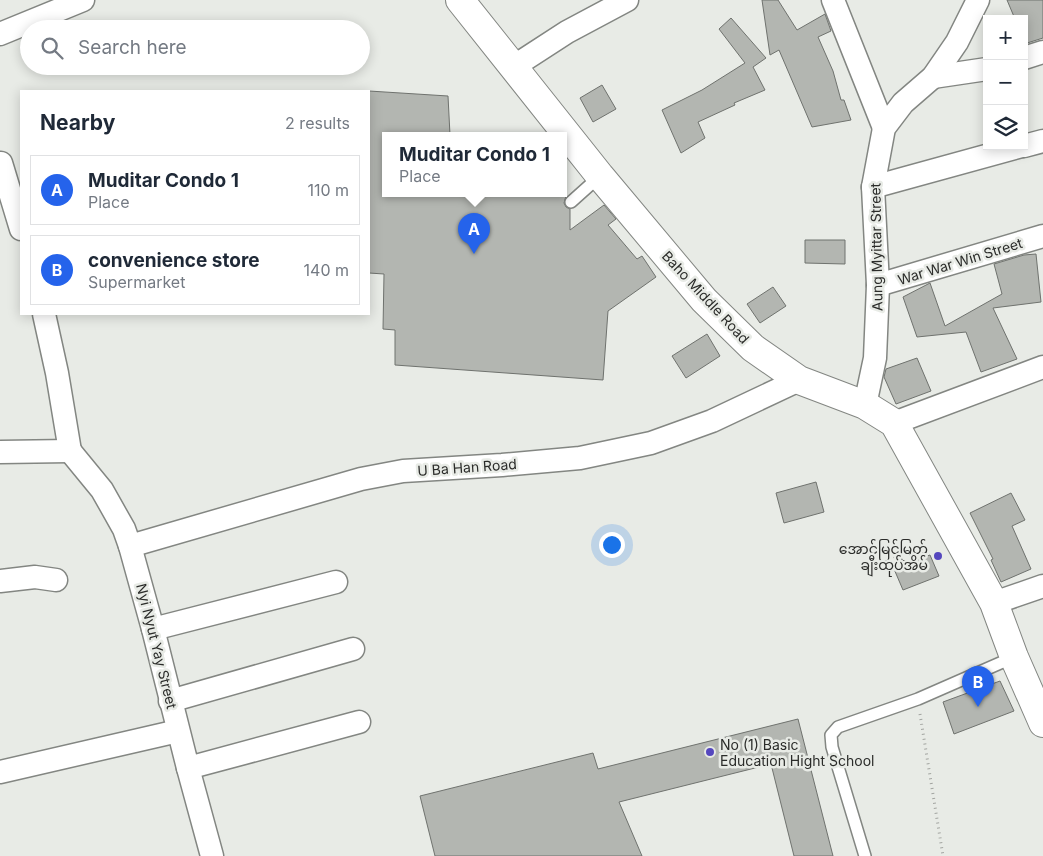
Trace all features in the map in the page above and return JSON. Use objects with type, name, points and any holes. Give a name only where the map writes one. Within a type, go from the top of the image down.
[{"type":"street","points":[[34,20],[82,0]]},
{"type":"street","name":"Baho Middle Road","points":[[460,0],[565,132]]},
{"type":"street","points":[[513,67],[567,32],[628,0]]},
{"type":"street","points":[[834,0],[884,128]]},
{"type":"street","name":"Aung Myittar Street","points":[[865,405],[875,358],[878,285],[872,187],[884,128],[903,104],[933,77],[957,42],[978,0]]},
{"type":"street","points":[[0,34],[20,26]]},
{"type":"street","points":[[1028,57],[1043,52]]},
{"type":"street","points":[[933,77],[983,70]]},
{"type":"street","name":"Baho Middle Road","points":[[567,135],[704,300],[753,348],[800,380],[865,405],[894,423],[994,603],[1014,658],[1043,723]]},
{"type":"street","points":[[1028,145],[1043,141]]},
{"type":"street","points":[[872,187],[1008,150]]},
{"type":"street","points":[[1,164],[20,226]]},
{"type":"street","name":"War War Win Street","points":[[878,285],[1043,236]]},
{"type":"street","points":[[0,452],[70,451],[57,373],[44,315]]},
{"type":"street","points":[[894,423],[1043,367]]},
{"type":"street","name":"U Ba Han Road","points":[[130,546],[361,479],[403,471],[580,458],[651,443],[712,421],[800,380]]},
{"type":"street","name":"Nyi Nyut Yay Street","points":[[70,451],[102,490],[124,529],[130,546],[212,856]]},
{"type":"street","points":[[0,581],[35,577],[56,580]]},
{"type":"street","points":[[153,629],[336,582]]},
{"type":"street","points":[[994,603],[1043,586]]},
{"type":"street","points":[[170,701],[353,649]]},
{"type":"street","points":[[188,768],[359,722]]},
{"type":"street","points":[[0,772],[178,731]]},
{"type":"lane","points":[[571,202],[600,176]]},
{"type":"lane","points":[[865,856],[832,747],[831,735],[838,727],[918,699],[1014,658]]},
{"type":"path","points":[[918,699],[943,856]]},
{"type":"building","points":[[762,0],[778,0],[797,30],[825,14],[831,31],[818,37],[833,71],[841,100],[844,100],[851,120],[812,127],[779,50],[770,55]]},
{"type":"building","points":[[1007,0],[1043,0],[1043,38],[1028,43],[1028,15],[1013,15]]},
{"type":"building","points":[[731,18],[766,58],[753,67],[765,90],[734,103],[735,105],[698,122],[705,138],[681,153],[662,110],[702,90],[745,63],[719,29]]},
{"type":"building","points":[[602,85],[616,109],[593,122],[580,98]]},
{"type":"building","points":[[370,91],[448,96],[450,132],[382,132],[382,197],[566,197],[564,203],[570,209],[570,230],[604,205],[616,219],[608,225],[637,259],[642,256],[656,277],[608,311],[603,380],[395,365],[395,330],[383,329],[384,274],[370,273]]},
{"type":"building","points":[[805,240],[845,240],[845,264],[805,263]]},
{"type":"building","points":[[1036,254],[1041,302],[993,308],[1017,359],[981,372],[966,332],[917,337],[903,297],[930,283],[945,326],[1002,294],[994,264],[1024,255]]},
{"type":"building","points":[[773,287],[786,306],[760,323],[747,304]]},
{"type":"building","points":[[707,334],[720,356],[686,378],[672,356]]},
{"type":"building","points":[[917,358],[931,391],[896,404],[884,377],[886,369]]},
{"type":"building","points":[[816,482],[824,512],[784,523],[776,493]]},
{"type":"building","points":[[1011,493],[1025,520],[1012,526],[1031,569],[1001,582],[991,560],[993,559],[970,513]]},
{"type":"building","points":[[930,555],[939,576],[903,590],[894,569]]},
{"type":"building","points":[[1000,681],[1014,711],[954,734],[943,702]]},
{"type":"building","name":"No (1) Basic Education Hight School","points":[[798,719],[833,856],[794,856],[771,764],[619,802],[642,856],[435,856],[420,796],[593,753],[598,769]]},
{"type":"place","name":"Muditar Condo 1","points":[[474,254]]},
{"type":"place","name":"အောင်မြင့်မြတ် ချီးထုပ်အိမ်","points":[[938,556]]},
{"type":"place","name":"convenience store","points":[[978,707]]},
{"type":"place","name":"No (1) Basic Education Hight School","points":[[710,752]]}]
